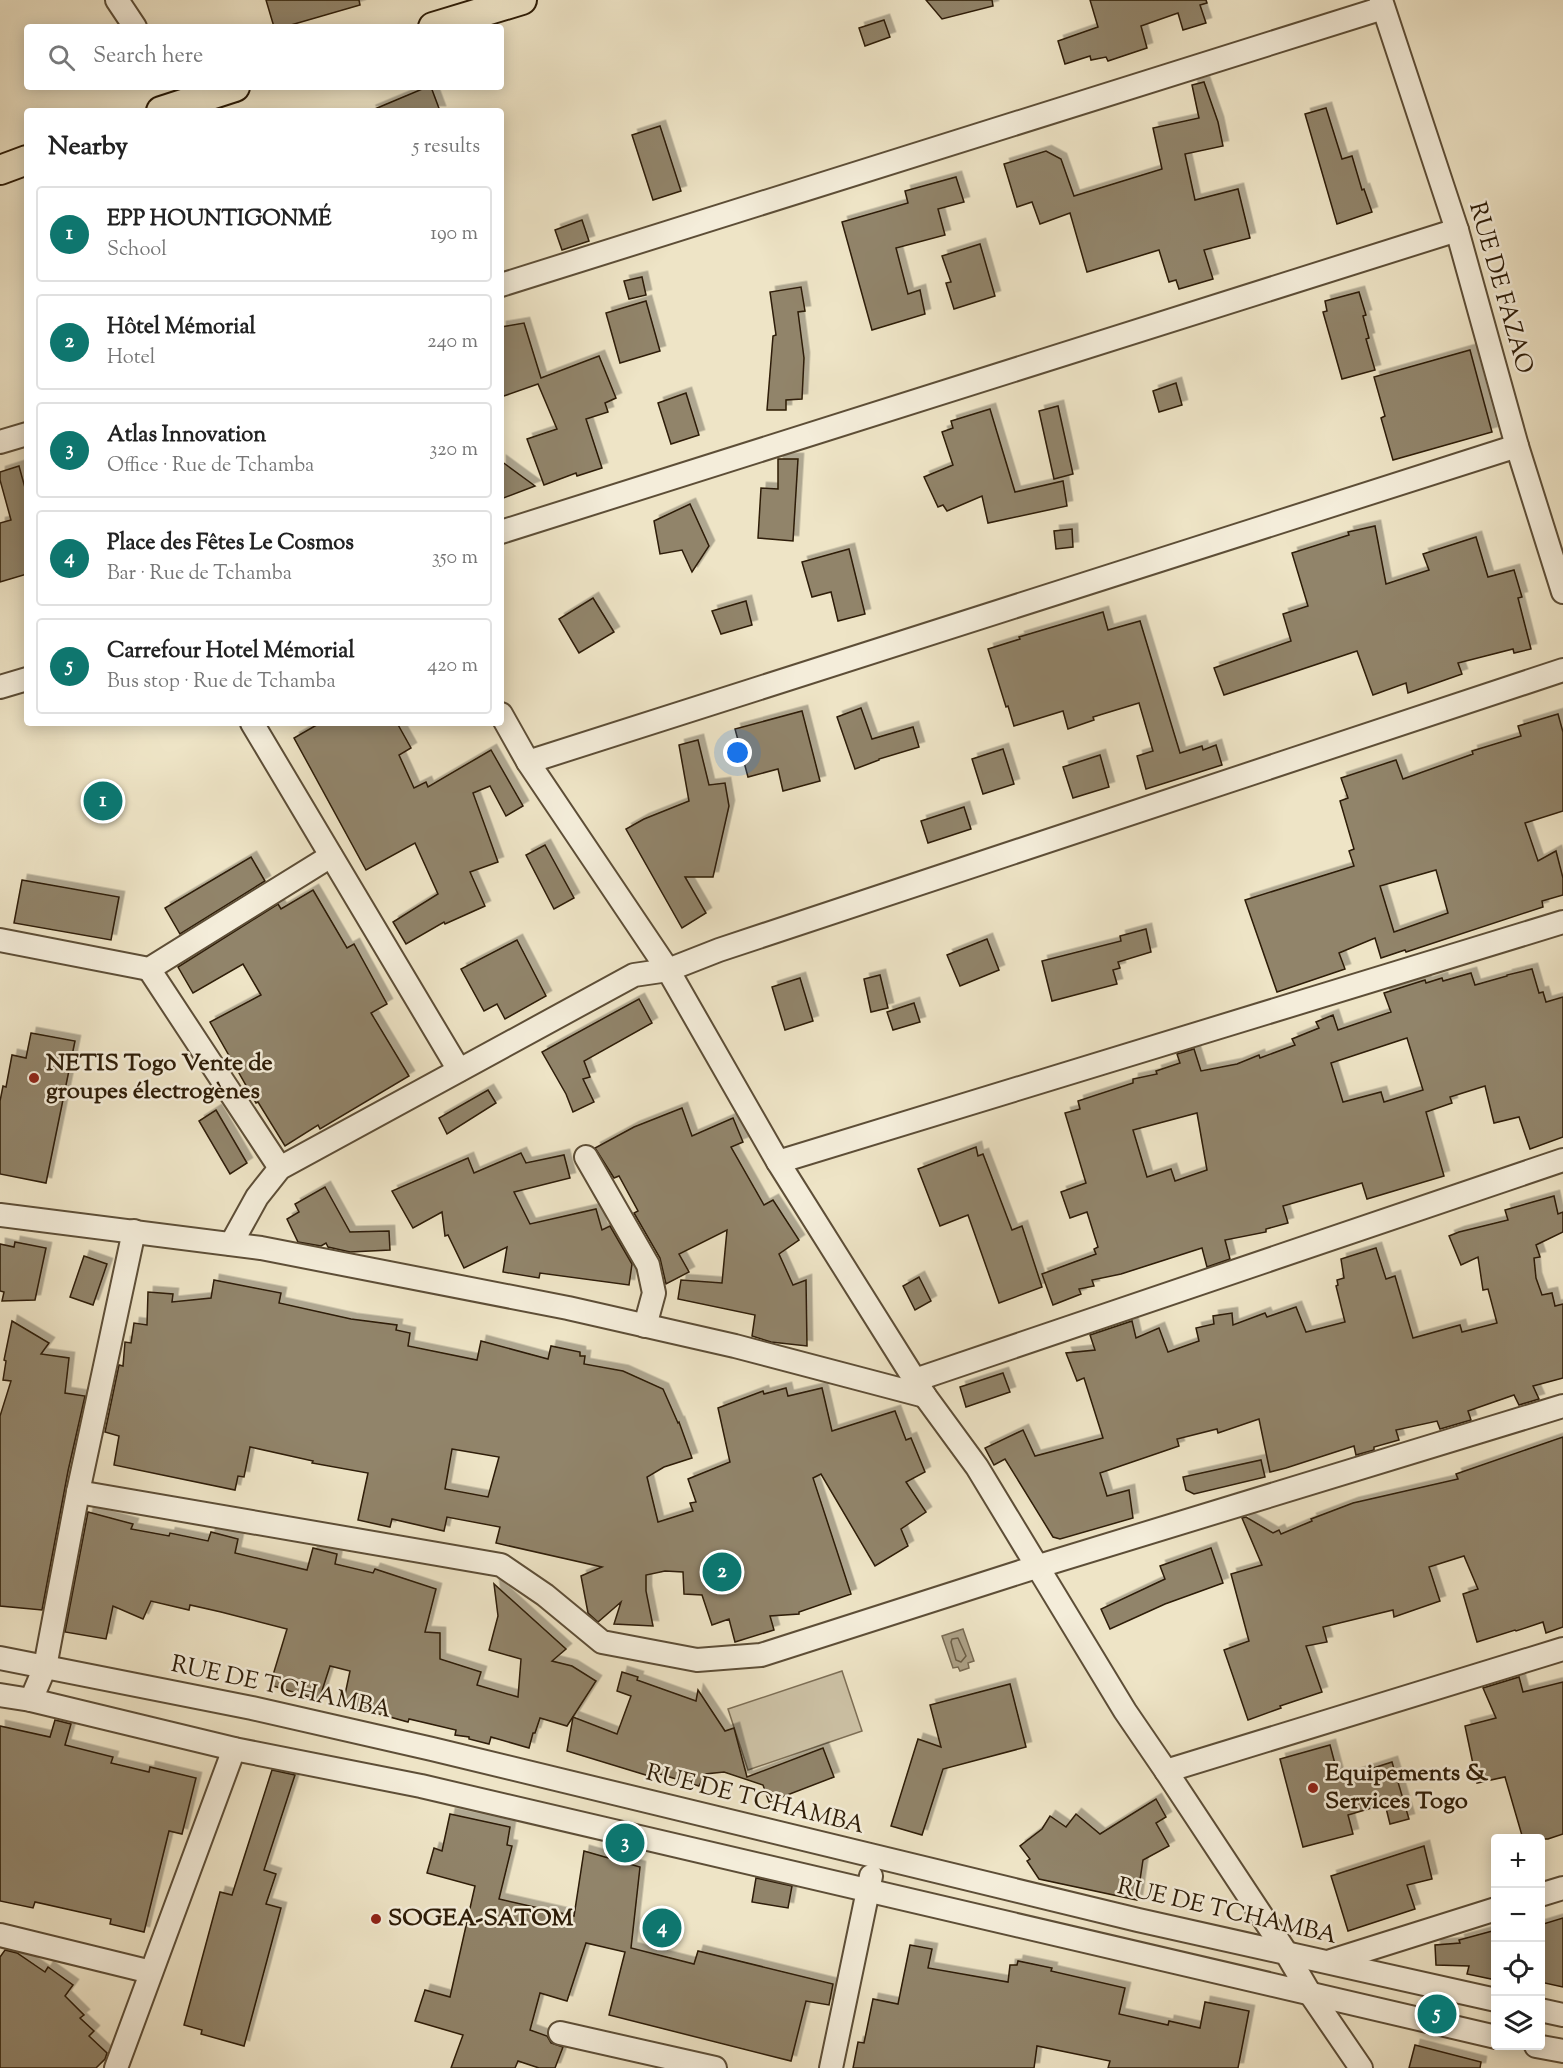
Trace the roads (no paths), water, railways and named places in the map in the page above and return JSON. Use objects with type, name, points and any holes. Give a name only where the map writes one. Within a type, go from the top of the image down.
[{"type":"main road","points":[[443,24],[522,0]]},
{"type":"main road","points":[[176,103],[224,90]]},
{"type":"main road","points":[[0,170],[24,161]]},
{"type":"street","points":[[117,0],[133,24]]},
{"type":"street","points":[[504,284],[1382,4]]},
{"type":"street","name":"RUE DE FAZAO","points":[[1382,4],[1457,230],[1517,447],[1563,592]]},
{"type":"street","points":[[504,531],[1457,230]]},
{"type":"street","points":[[0,442],[24,435]]},
{"type":"street","points":[[528,762],[1517,447]]},
{"type":"street","points":[[231,1244],[257,1197],[280,1168],[634,975],[668,970],[719,950],[1563,670]]},
{"type":"street","points":[[0,687],[24,680]]},
{"type":"street","points":[[504,719],[528,762],[668,970],[778,1162],[920,1388],[977,1467],[1125,1711],[1361,2068]]},
{"type":"street","points":[[254,726],[459,1070]]},
{"type":"street","points":[[0,940],[149,969],[331,856]]},
{"type":"street","points":[[778,1162],[1563,922]]},
{"type":"street","points":[[149,969],[280,1168]]},
{"type":"street","points":[[586,1157],[648,1265],[654,1293],[645,1326]]},
{"type":"street","points":[[0,1215],[261,1248],[545,1303],[920,1388],[1563,1160]]},
{"type":"street","points":[[31,1700],[45,1667],[78,1492],[134,1231]]},
{"type":"street","points":[[78,1492],[501,1565],[545,1595],[602,1642],[697,1660],[761,1655],[1036,1567],[1563,1406]]},
{"type":"street","points":[[1166,1771],[1563,1649]]},
{"type":"street","name":"RUE DE TCHAMBA","points":[[0,1658],[275,1713],[1138,1920],[1491,1999]]},
{"type":"street","points":[[0,1695],[31,1700],[234,1749],[421,1786],[1491,2036]]},
{"type":"street","points":[[116,2068],[234,1749]]},
{"type":"street","points":[[831,2068],[875,1858]]},
{"type":"street","points":[[1545,1893],[1563,1888]]},
{"type":"street","points":[[1328,1962],[1491,1912]]},
{"type":"street","points":[[0,1935],[151,1972]]},
{"type":"street","points":[[1545,2011],[1563,2015]]},
{"type":"street","points":[[560,2033],[715,2068]]},
{"type":"street","points":[[1545,2048],[1563,2051]]},
{"type":"water","points":[[963,1629],[974,1661],[968,1663],[969,1668],[960,1671],[958,1667],[953,1668],[942,1636]]},
{"type":"place","name":"EPP HOUNTIGONMÉ","points":[[103,801]]},
{"type":"place","name":"NETIS Togo Vente de groupes électrogènes","points":[[34,1078]]},
{"type":"place","name":"Hôtel Mémorial","points":[[722,1572]]},
{"type":"place","name":"Equipements & Services Togo","points":[[1313,1788]]},
{"type":"place","name":"Atlas Innovation","points":[[625,1843]]},
{"type":"place","name":"SOGEA-SATOM","points":[[376,1919]]},
{"type":"place","name":"Place des Fêtes Le Cosmos","points":[[662,1928]]},
{"type":"place","name":"Carrefour Hotel Mémorial","points":[[1437,2014]]}]
